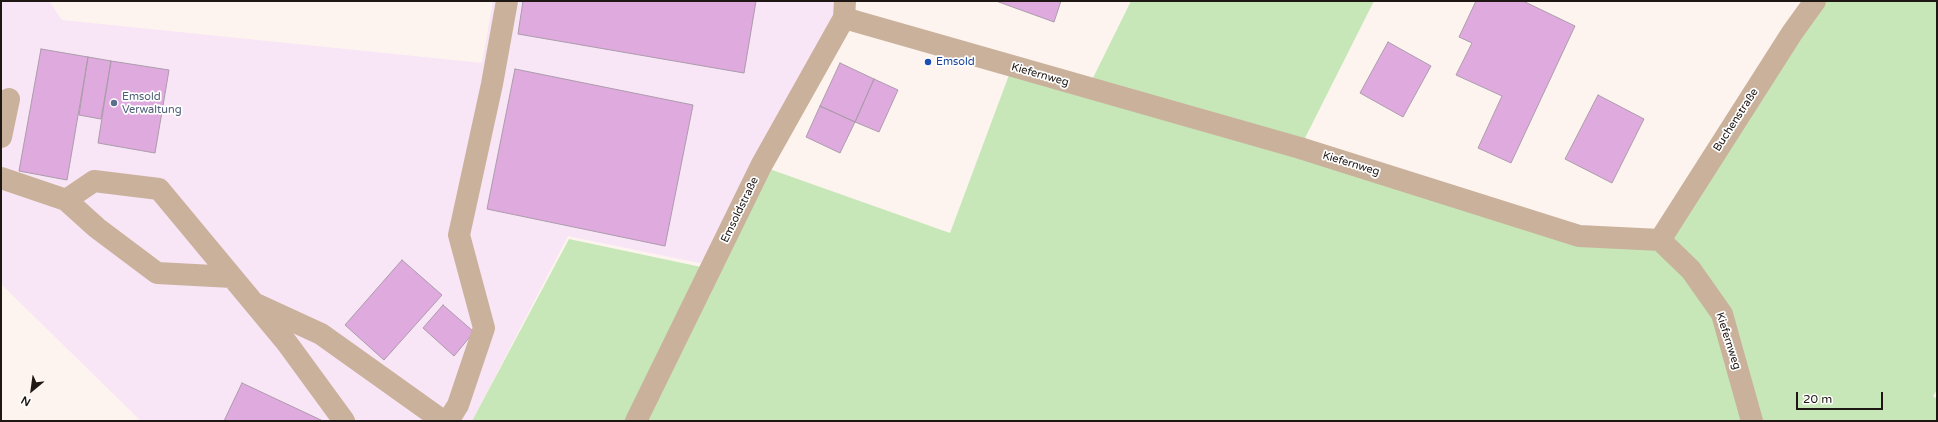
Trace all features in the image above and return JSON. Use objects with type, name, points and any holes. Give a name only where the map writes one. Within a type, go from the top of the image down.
[{"type":"street","points":[[448,421],[458,404],[484,328],[459,235],[492,84],[507,1]]},
{"type":"street","name":"Buchenstraße","points":[[1660,240],[1792,33],[1815,1]]},
{"type":"street","name":"Kiefernweg","points":[[844,10],[1300,148],[1579,236],[1660,240],[1691,270],[1722,314],[1752,421]]},
{"type":"street","name":"Emsoldstraße","points":[[636,421],[761,166],[844,10]]},
{"type":"street","points":[[1,137],[9,99]]},
{"type":"street","points":[[1,178],[66,200],[97,228],[157,273],[232,277]]},
{"type":"street","points":[[66,200],[94,181],[158,189],[254,304],[344,421]]},
{"type":"street","points":[[254,304],[321,334],[442,421]]},
{"type":"shaded area","points":[[1,1],[49,1],[62,20],[482,63],[493,1],[840,1],[839,19],[709,265],[568,236],[472,421],[141,421],[1,284]]},
{"type":"green space","points":[[1131,1],[1374,1],[1300,148],[1579,236],[1659,240],[1815,1],[1937,1],[1937,390],[1933,396],[1937,399],[1937,421],[646,421],[761,166],[950,233],[1012,67],[1088,88]]},
{"type":"green space","points":[[569,239],[706,268],[631,421],[472,421]]},
{"type":"building","points":[[523,1],[756,1],[744,73],[518,34]]},
{"type":"building","points":[[996,1],[1061,1],[1054,22]]},
{"type":"building","points":[[1476,1],[1523,1],[1575,26],[1511,163],[1478,148],[1502,96],[1456,75],[1472,43],[1459,37]]},
{"type":"building","points":[[1388,42],[1431,66],[1403,117],[1360,93]]},
{"type":"building","points":[[41,49],[88,57],[67,180],[19,171]]},
{"type":"building","points":[[88,57],[111,61],[101,119],[79,115]]},
{"type":"building","points":[[111,61],[169,70],[155,153],[98,143]]},
{"type":"building","points":[[840,63],[874,79],[855,122],[820,106]]},
{"type":"building","points":[[515,69],[693,105],[665,246],[487,209]]},
{"type":"building","points":[[874,79],[898,90],[879,132],[855,122]]},
{"type":"building","points":[[1598,95],[1644,119],[1612,183],[1565,159]]},
{"type":"building","points":[[820,106],[855,122],[840,153],[806,137]]},
{"type":"building","points":[[402,260],[442,295],[384,360],[345,325]]},
{"type":"building","points":[[443,305],[474,332],[454,356],[423,328]]},
{"type":"building","points":[[242,383],[323,421],[224,421]]},
{"type":"place","name":"Emsold","points":[[928,62]]},
{"type":"place","name":"Emsold Verwaltung","points":[[114,103]]}]
